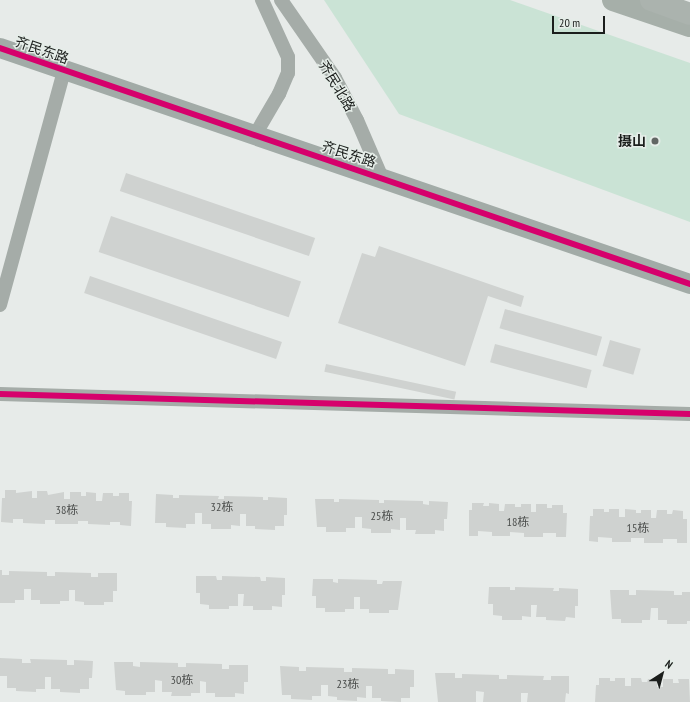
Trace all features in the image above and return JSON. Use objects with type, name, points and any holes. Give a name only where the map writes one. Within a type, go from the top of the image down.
[{"type":"highway","points":[[651,0],[690,14]]},
{"type":"main road","points":[[613,0],[690,26]]},
{"type":"street","points":[[255,136],[280,94],[288,72],[288,57],[262,0]]},
{"type":"street","name":"齐民北路","points":[[281,0],[335,78],[357,120],[382,178]]},
{"type":"street","name":"齐民东路","points":[[0,48],[690,284]]},
{"type":"street","points":[[0,305],[64,70]]},
{"type":"street","points":[[0,394],[690,414]]},
{"type":"green space","points":[[324,0],[510,0],[690,63],[690,222],[399,114]]},
{"type":"building","points":[[126,173],[315,238],[309,256],[120,191]]},
{"type":"building","points":[[111,216],[301,281],[289,317],[99,252]]},
{"type":"building","points":[[379,246],[524,296],[521,307],[488,296],[465,366],[338,323],[362,253],[375,257]]},
{"type":"building","points":[[90,276],[282,342],[276,359],[84,293]]},
{"type":"building","points":[[505,309],[602,337],[597,356],[499,328]]},
{"type":"building","points":[[610,340],[641,349],[633,375],[603,366]]},
{"type":"building","points":[[495,344],[592,370],[587,388],[490,362]]},
{"type":"building","points":[[326,364],[456,392],[454,399],[324,372]]},
{"type":"building","points":[[5,490],[16,490],[16,493],[32,491],[32,498],[37,498],[37,491],[47,491],[48,495],[64,492],[64,499],[70,499],[70,492],[81,492],[81,496],[86,496],[86,492],[96,493],[96,501],[102,501],[103,493],[113,493],[113,496],[119,496],[119,493],[129,493],[129,501],[132,501],[131,526],[120,525],[120,522],[110,522],[110,525],[88,524],[88,521],[78,521],[78,524],[55,524],[55,520],[45,520],[45,524],[23,523],[23,519],[13,519],[13,523],[1,522],[2,498],[5,498]]},
{"type":"building","points":[[156,494],[173,495],[173,498],[179,498],[179,495],[219,496],[218,499],[224,499],[224,496],[263,497],[263,500],[268,500],[268,497],[287,498],[287,515],[284,515],[284,526],[275,526],[275,530],[255,529],[255,526],[246,526],[246,514],[240,514],[240,526],[231,525],[231,529],[211,529],[211,524],[202,524],[202,513],[195,513],[195,524],[186,524],[186,528],[166,527],[166,523],[155,523]]},
{"type":"building","points":[[315,499],[334,499],[334,502],[339,502],[339,499],[379,500],[379,503],[384,503],[384,500],[423,501],[423,504],[429,505],[429,501],[448,502],[447,519],[444,519],[444,531],[435,530],[435,534],[415,534],[416,530],[406,530],[406,518],[400,518],[400,530],[391,529],[391,533],[371,533],[371,529],[362,528],[362,517],[355,517],[355,528],[346,528],[346,532],[326,532],[326,527],[317,527]]},
{"type":"building","points":[[472,503],[484,503],[483,506],[489,506],[489,503],[499,504],[499,511],[504,511],[505,504],[515,504],[515,507],[521,507],[521,504],[531,504],[531,512],[536,512],[536,504],[547,504],[547,508],[552,508],[552,505],[563,505],[563,513],[567,513],[566,537],[556,537],[556,533],[543,533],[543,537],[524,537],[524,533],[510,532],[510,536],[492,536],[492,532],[478,531],[478,536],[469,536],[469,510],[472,510]]},
{"type":"building","points":[[593,509],[604,509],[604,512],[609,512],[609,509],[619,509],[619,517],[625,517],[625,509],[636,510],[636,513],[641,513],[641,510],[651,510],[651,518],[656,518],[657,510],[667,510],[667,514],[672,514],[673,510],[683,511],[683,519],[687,519],[687,543],[677,543],[677,539],[663,539],[663,543],[644,543],[644,538],[631,538],[631,542],[612,542],[612,538],[598,537],[598,542],[589,541],[590,516],[593,516]]},
{"type":"building","points":[[0,570],[2,570],[2,575],[9,575],[9,571],[47,572],[47,576],[55,576],[55,572],[91,573],[91,577],[98,577],[98,573],[117,573],[117,591],[113,591],[113,602],[104,602],[104,605],[84,605],[84,602],[75,601],[75,590],[69,590],[69,601],[60,601],[60,604],[40,604],[40,600],[31,600],[31,589],[24,589],[24,600],[15,600],[15,603],[0,603]]},
{"type":"building","points":[[196,576],[216,576],[217,580],[222,580],[222,576],[260,577],[261,581],[266,581],[266,577],[285,578],[285,595],[282,595],[282,607],[272,606],[272,610],[253,610],[253,606],[243,606],[244,594],[238,594],[238,606],[229,606],[229,609],[209,609],[209,605],[200,604],[200,593],[196,593]]},
{"type":"building","points":[[313,579],[333,579],[333,582],[338,583],[338,579],[377,580],[377,584],[382,584],[383,581],[402,581],[398,610],[389,610],[389,613],[369,613],[369,609],[360,609],[360,597],[354,597],[354,609],[345,609],[345,612],[325,612],[325,608],[316,608],[316,596],[312,596]]},
{"type":"building","points":[[489,587],[510,587],[510,590],[515,590],[515,587],[554,588],[553,591],[559,591],[559,588],[578,589],[578,606],[575,606],[575,618],[566,617],[565,621],[546,620],[546,617],[536,617],[537,605],[531,605],[531,617],[522,616],[522,620],[502,620],[502,616],[493,615],[493,604],[488,604]]},
{"type":"building","points":[[610,590],[629,590],[629,595],[636,595],[636,590],[674,591],[674,595],[682,595],[682,592],[690,592],[690,621],[687,621],[687,624],[667,624],[667,620],[658,620],[658,608],[651,608],[650,620],[642,620],[642,623],[621,623],[621,619],[612,619]]},
{"type":"building","points":[[0,658],[22,659],[22,663],[31,663],[30,659],[67,660],[67,665],[74,665],[74,660],[93,661],[92,678],[89,678],[89,689],[80,689],[80,693],[60,692],[60,689],[51,689],[51,677],[45,677],[45,689],[36,689],[36,692],[16,691],[16,688],[7,688],[7,676],[0,676]]},
{"type":"building","points":[[114,662],[133,662],[133,666],[140,667],[140,662],[178,663],[178,667],[186,667],[186,663],[222,664],[222,669],[229,669],[229,665],[248,665],[248,682],[244,682],[244,694],[235,693],[235,697],[215,697],[215,693],[206,693],[206,682],[200,681],[200,693],[191,693],[191,696],[171,696],[172,692],[162,692],[162,681],[155,680],[155,692],[146,692],[146,695],[125,695],[125,691],[116,690]]},
{"type":"building","points":[[280,666],[299,667],[299,671],[306,671],[306,667],[344,668],[344,672],[352,672],[352,668],[388,669],[388,674],[395,674],[395,669],[414,670],[414,687],[410,687],[410,698],[401,698],[401,702],[381,701],[381,698],[372,698],[372,686],[366,686],[366,698],[357,697],[357,701],[337,700],[337,697],[328,696],[328,685],[321,685],[321,696],[312,696],[312,700],[291,699],[291,695],[282,695]]},
{"type":"building","points":[[435,673],[455,673],[455,678],[462,678],[462,674],[499,675],[499,679],[507,679],[507,675],[544,676],[543,680],[551,680],[551,676],[569,676],[569,694],[566,693],[565,702],[527,702],[528,693],[521,693],[521,702],[483,702],[484,692],[476,691],[476,702],[438,702]]},
{"type":"building","points":[[599,678],[610,678],[610,681],[615,681],[615,678],[625,678],[625,686],[631,686],[631,678],[641,678],[642,682],[647,682],[648,679],[657,679],[657,687],[663,687],[663,679],[673,679],[673,683],[679,683],[678,679],[689,679],[690,702],[595,702],[596,685],[599,685]]},
{"type":"cycle path","points":[[0,48],[690,284]]},
{"type":"cycle path","points":[[0,394],[690,414]]},
{"type":"place","name":"摄山","points":[[655,141]]}]
